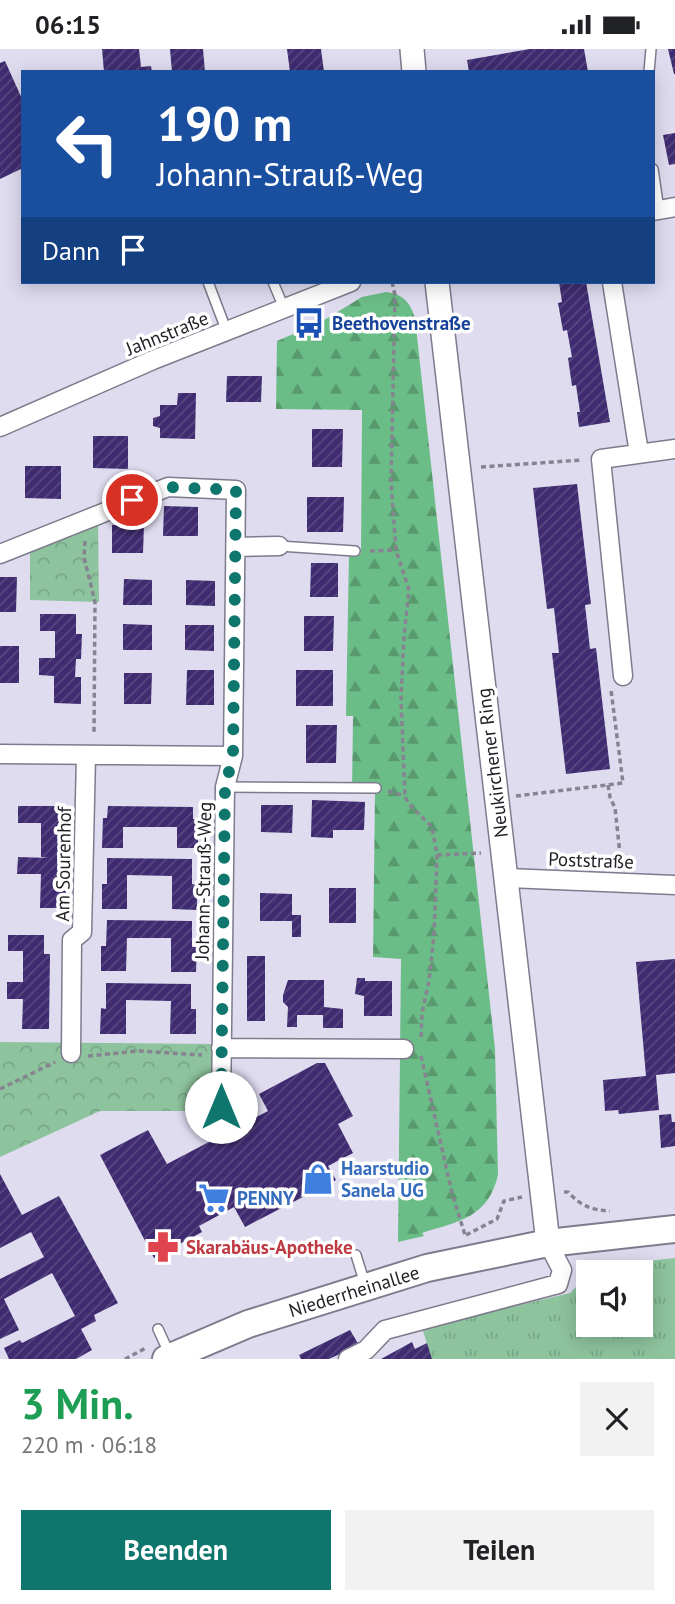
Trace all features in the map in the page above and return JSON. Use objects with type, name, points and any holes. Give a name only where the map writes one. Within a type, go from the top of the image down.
[{"type":"main road","name":"Niederrheinallee","points":[[168,1358],[248,1324],[427,1268],[548,1244],[675,1229]]},
{"type":"street","points":[[412,49],[414,70]]},
{"type":"street","name":"Jahnstraße","points":[[0,427],[153,360],[346,284]]},
{"type":"street","name":"Neukirchener Ring","points":[[437,284],[548,1244]]},
{"type":"street","points":[[612,284],[639,453]]},
{"type":"street","points":[[623,676],[601,459],[675,449]]},
{"type":"street","name":"Johann-Strauß-Weg","points":[[0,554],[168,487],[236,490],[233,756],[225,787],[221,1107]]},
{"type":"street","points":[[236,547],[279,546]]},
{"type":"street","points":[[0,754],[233,756]]},
{"type":"street","name":"Am Sourenhof","points":[[71,1053],[72,940],[82,932],[90,755]]},
{"type":"street","name":"Poststraße","points":[[506,878],[675,885]]},
{"type":"street","points":[[221,1048],[412,1050]]},
{"type":"street","points":[[348,1359],[366,1350],[385,1330],[558,1284],[562,1270],[548,1244]]},
{"type":"lane","points":[[649,70],[651,49]]},
{"type":"lane","points":[[655,178],[662,209]]},
{"type":"lane","points":[[209,284],[227,332]]},
{"type":"lane","points":[[274,284],[284,308]]},
{"type":"lane","points":[[279,546],[355,551]]},
{"type":"lane","points":[[225,787],[376,788]]},
{"type":"lane","points":[[356,1255],[366,1286]]},
{"type":"lane","points":[[158,1329],[168,1358]]},
{"type":"path","points":[[392,284],[395,295],[391,483],[396,550],[409,590],[401,699],[405,796],[408,803],[432,827],[437,855],[433,935],[421,1039]]},
{"type":"path","points":[[458,468],[601,459]]},
{"type":"path","points":[[90,755],[95,601],[84,557],[85,537],[92,521],[91,517]]},
{"type":"path","points":[[355,551],[396,550]]},
{"type":"path","points":[[497,798],[623,783],[611,688],[623,676]]},
{"type":"path","points":[[608,785],[615,808],[623,883]]},
{"type":"path","points":[[437,855],[503,852]]},
{"type":"path","points":[[0,1089],[71,1053],[90,1057],[139,1051],[198,1055],[214,1054],[221,1048]]},
{"type":"path","points":[[412,1050],[465,1235]]},
{"type":"green space","points":[[386,292],[405,300],[415,318],[495,1049],[498,1175],[487,1201],[470,1216],[422,1233],[424,1236],[398,1242],[401,959],[373,957],[375,794],[352,793],[353,716],[346,716],[349,554],[361,554],[362,410],[276,409],[277,341],[321,322],[362,297]]},
{"type":"green space","points":[[98,520],[99,602],[30,600],[30,549]]},
{"type":"green space","points":[[0,1042],[214,1044],[214,1111],[100,1111],[0,1157]]},
{"type":"green space","points":[[675,1258],[675,1359],[432,1359],[422,1328],[570,1293],[576,1287],[576,1337],[653,1337],[653,1260]]},
{"type":"building","points":[[102,49],[139,49],[141,67],[151,66],[152,70],[104,70]]},
{"type":"building","points":[[170,49],[203,49],[205,70],[172,70]]},
{"type":"building","points":[[287,49],[321,49],[324,70],[290,70]]},
{"type":"building","points":[[530,49],[584,49],[588,70],[469,70],[467,60]]},
{"type":"building","points":[[668,49],[675,49],[675,74],[674,74]]},
{"type":"building","points":[[5,61],[21,97],[21,169],[0,179],[0,63]]},
{"type":"building","points":[[675,133],[675,164],[669,165],[663,135]]},
{"type":"building","points":[[559,284],[586,284],[610,422],[579,427],[576,385],[572,386],[568,358],[572,357],[567,330],[563,331],[558,303],[562,302]]},
{"type":"building","points":[[227,376],[262,376],[261,402],[226,402]]},
{"type":"building","points":[[178,393],[196,393],[195,439],[160,438],[160,428],[153,426],[153,418],[160,416],[160,405],[177,405]]},
{"type":"building","points":[[312,429],[343,429],[342,467],[312,467]]},
{"type":"building","points":[[93,436],[128,436],[128,469],[93,468]]},
{"type":"building","points":[[25,466],[61,466],[61,499],[25,498]]},
{"type":"building","points":[[577,484],[591,604],[585,605],[590,649],[596,648],[610,769],[566,774],[552,653],[559,653],[554,608],[547,609],[533,488]]},
{"type":"building","points":[[307,497],[344,497],[343,532],[307,532]]},
{"type":"building","points":[[164,506],[198,507],[198,536],[163,536]]},
{"type":"building","points":[[112,525],[144,525],[143,553],[112,553]]},
{"type":"building","points":[[311,563],[338,563],[338,597],[310,597]]},
{"type":"building","points":[[0,577],[17,577],[16,612],[0,612]]},
{"type":"building","points":[[124,579],[152,580],[152,605],[123,605]]},
{"type":"building","points":[[186,580],[215,581],[215,606],[186,605]]},
{"type":"building","points":[[40,614],[76,614],[76,634],[82,634],[81,659],[76,659],[75,677],[81,677],[81,704],[54,703],[54,676],[39,675],[39,658],[55,658],[55,631],[40,631]]},
{"type":"building","points":[[304,616],[334,616],[333,651],[304,651]]},
{"type":"building","points":[[123,624],[152,625],[152,650],[123,650]]},
{"type":"building","points":[[185,625],[214,625],[214,651],[185,650]]},
{"type":"building","points":[[0,646],[19,646],[19,683],[0,683]]},
{"type":"building","points":[[187,670],[214,670],[214,705],[186,705]]},
{"type":"building","points":[[296,670],[333,670],[333,706],[296,706]]},
{"type":"building","points":[[124,673],[152,673],[151,704],[124,704]]},
{"type":"building","points":[[306,725],[337,725],[336,763],[306,763]]},
{"type":"building","points":[[312,800],[365,802],[364,830],[333,830],[333,838],[311,837]]},
{"type":"building","points":[[261,805],[293,805],[292,833],[261,832]]},
{"type":"building","points":[[18,806],[62,806],[62,832],[67,832],[67,857],[62,857],[61,883],[66,883],[66,908],[40,908],[41,874],[17,874],[18,857],[49,858],[41,857],[41,823],[18,823]]},
{"type":"building","points":[[108,806],[193,807],[193,819],[198,819],[198,848],[177,848],[177,827],[123,827],[123,848],[102,848],[103,818],[107,818]]},
{"type":"building","points":[[107,858],[192,859],[192,884],[197,885],[197,910],[172,909],[172,876],[127,875],[127,909],[102,909],[102,884],[107,884]]},
{"type":"building","points":[[329,888],[356,888],[356,923],[329,923]]},
{"type":"building","points":[[260,893],[292,894],[292,915],[301,915],[301,937],[292,937],[292,921],[260,921]]},
{"type":"building","points":[[107,920],[192,921],[192,947],[197,947],[196,972],[171,972],[171,938],[127,938],[126,971],[101,971],[101,946],[106,946]]},
{"type":"building","points":[[8,935],[44,935],[44,954],[50,954],[49,1029],[22,1029],[23,999],[7,999],[7,982],[23,982],[23,951],[8,951]]},
{"type":"building","points":[[247,956],[265,956],[265,1021],[247,1021]]},
{"type":"building","points":[[675,959],[675,1073],[656,1075],[659,1110],[619,1114],[618,1110],[605,1111],[603,1080],[646,1076],[636,962]]},
{"type":"building","points":[[357,978],[365,978],[365,981],[392,981],[392,1016],[364,1016],[364,996],[355,994]]},
{"type":"building","points":[[288,980],[324,980],[324,1007],[343,1009],[343,1028],[323,1028],[323,1015],[297,1015],[297,1027],[287,1027],[288,1007],[283,1002],[283,995]]},
{"type":"building","points":[[106,983],[191,984],[191,1009],[196,1009],[196,1034],[170,1034],[171,1001],[126,1000],[126,1034],[100,1034],[101,1008],[106,1009]]},
{"type":"building","points":[[317,1063],[325,1063],[353,1116],[338,1124],[353,1153],[328,1166],[336,1180],[245,1227],[234,1207],[199,1226],[202,1232],[154,1258],[100,1155],[148,1130],[167,1164],[268,1111],[259,1094]]},
{"type":"building","points":[[671,1114],[672,1122],[675,1122],[675,1146],[661,1148],[659,1115]]},
{"type":"building","points":[[0,1174],[22,1215],[59,1196],[118,1303],[94,1315],[96,1321],[81,1329],[92,1350],[76,1359],[9,1359],[4,1348],[20,1340],[22,1343],[75,1316],[52,1273],[4,1299],[19,1330],[0,1339],[0,1279],[44,1257],[31,1232],[0,1248]]},
{"type":"building","points":[[350,1330],[359,1345],[329,1359],[301,1359],[299,1355]]},
{"type":"building","points":[[412,1342],[415,1349],[427,1343],[432,1359],[381,1359]]},
{"type":"place","name":"Beethovenstraße","points":[[309,323]]},
{"type":"place","name":"Haarstudio Sanela UG","points":[[318,1179]]},
{"type":"place","name":"PENNY","points":[[214,1198]]},
{"type":"place","name":"Skarabäus-Apotheke","points":[[163,1247]]},
{"type":"route","points":[[132,500],[168,487],[236,490],[233,756],[225,787],[221,1107]]}]
